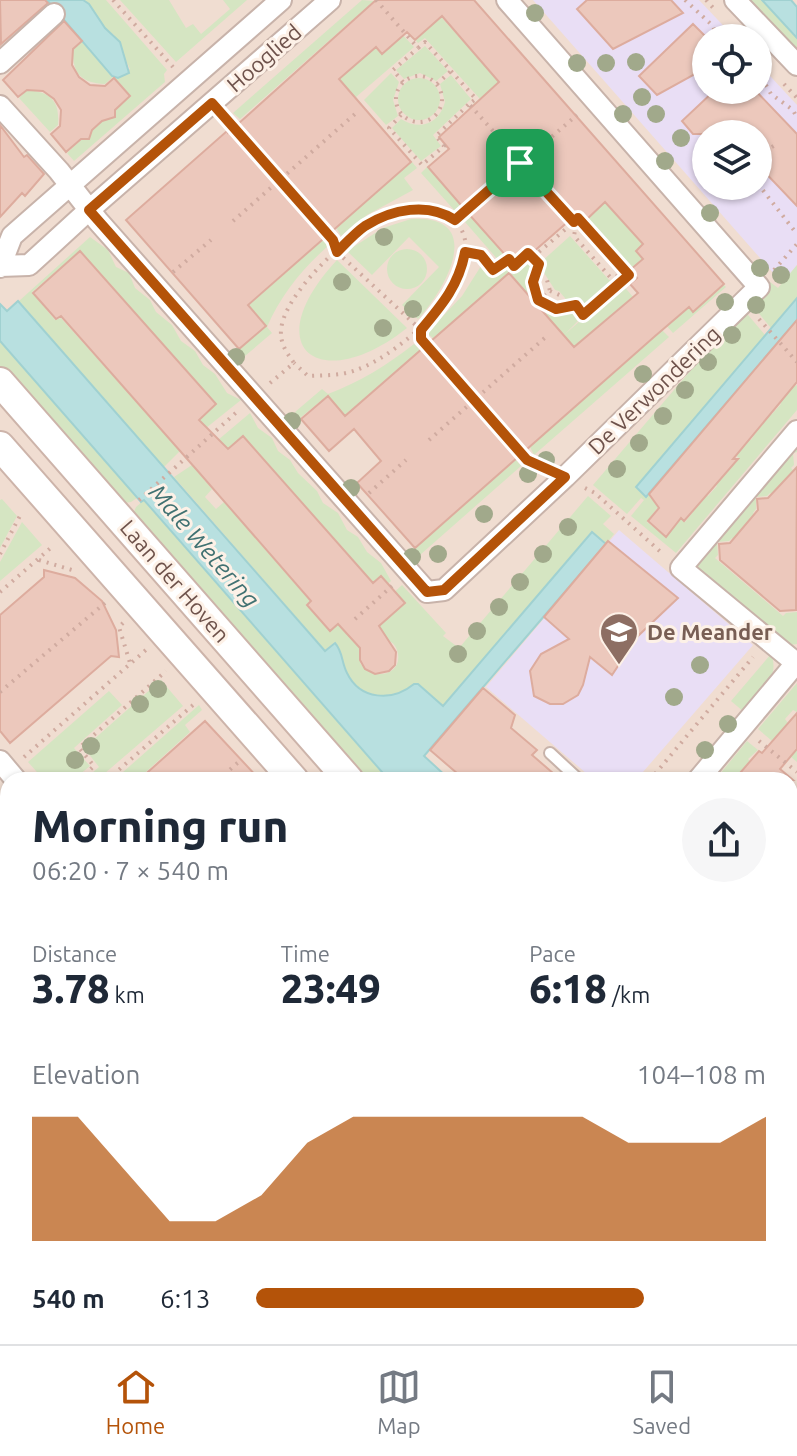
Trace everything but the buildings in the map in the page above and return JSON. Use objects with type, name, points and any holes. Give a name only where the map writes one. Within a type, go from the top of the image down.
[{"type":"street","name":"Hooglied","points":[[270,4],[187,84],[12,236],[0,266],[29,265],[330,0]]},
{"type":"street","points":[[507,0],[759,287]]},
{"type":"street","points":[[735,0],[797,65]]},
{"type":"street","points":[[0,63],[54,14]]},
{"type":"street","points":[[0,106],[89,210]]},
{"type":"street","name":"De Verwondering","points":[[89,210],[427,592],[444,590],[565,477],[759,287]]},
{"type":"street","name":"Laan der Hoven","points":[[0,382],[342,772]]},
{"type":"street","points":[[705,772],[797,662],[681,568],[797,431]]},
{"type":"street","name":"Laan der Hoven","points":[[0,446],[287,772]]},
{"type":"lane","points":[[550,753],[571,772]]},
{"type":"path","points":[[113,0],[187,84]]},
{"type":"path","points":[[376,0],[418,48]]},
{"type":"path","points":[[685,0],[711,24]]},
{"type":"path","points":[[401,115],[389,128],[422,165],[444,146],[436,136],[476,99],[425,42],[393,70],[403,82]]},
{"type":"path","points":[[437,84],[451,71]]},
{"type":"path","points":[[422,76],[437,84],[442,101],[435,117],[419,123],[401,115],[395,101],[397,89],[403,82],[410,77],[422,76]]},
{"type":"path","points":[[772,95],[793,110],[797,118]]},
{"type":"path","points":[[455,220],[594,100]]},
{"type":"path","points":[[212,103],[333,240],[337,252],[421,330],[421,339],[527,460],[595,493],[681,568]]},
{"type":"path","points":[[469,104],[574,222],[574,236],[610,277],[629,275]]},
{"type":"path","points":[[233,221],[355,114]]},
{"type":"path","points":[[772,147],[777,144]]},
{"type":"path","points":[[770,200],[797,234]]},
{"type":"path","points":[[417,209],[442,212],[455,220],[464,239],[465,252],[452,291],[421,330],[357,370],[308,376],[294,363],[282,344],[281,329],[286,314],[309,276],[337,252],[365,226],[396,212],[417,209]]},
{"type":"path","points":[[533,257],[578,218],[629,275]]},
{"type":"path","points":[[155,286],[211,240]]},
{"type":"path","points":[[759,287],[797,244]]},
{"type":"path","points":[[465,252],[481,255],[493,270],[509,259],[514,266],[528,253],[539,264],[533,282],[538,300],[556,309],[576,305],[583,315],[629,275]]},
{"type":"path","points":[[547,280],[550,291]]},
{"type":"path","points":[[538,300],[550,291]]},
{"type":"path","points":[[550,291],[562,296]]},
{"type":"path","points":[[758,319],[797,362]]},
{"type":"path","points":[[429,440],[548,335]]},
{"type":"path","points":[[133,505],[294,363]]},
{"type":"path","points":[[366,496],[406,460]]},
{"type":"path","points":[[0,554],[20,519],[25,502]]},
{"type":"path","points":[[0,592],[59,541]]},
{"type":"path","points":[[37,560],[74,570],[71,574]]},
{"type":"path","points":[[355,619],[409,571]]},
{"type":"path","points":[[0,692],[109,599]]},
{"type":"path","points":[[128,619],[119,627],[130,664]]},
{"type":"path","points":[[657,772],[768,640]]},
{"type":"path","points":[[11,768],[151,645]]},
{"type":"path","points":[[88,772],[94,766],[79,748],[170,667]]},
{"type":"path","points":[[116,772],[199,699]]},
{"type":"path","points":[[743,727],[797,772]]},
{"type":"path","points":[[227,772],[247,755]]},
{"type":"shaded area","points":[[0,0],[797,0],[797,772],[0,772]]},
{"type":"shaded area","points":[[533,0],[699,0],[722,24],[692,24],[692,104],[772,104],[772,78],[797,105],[797,265],[782,283],[709,200],[772,200],[772,120],[692,120],[692,181]]},
{"type":"shaded area","name":"De Meander","points":[[619,530],[753,645],[643,772],[585,772],[486,687]]},
{"type":"green space","points":[[83,0],[106,0],[167,70],[165,82],[74,161],[67,153],[83,138],[88,139],[90,131],[131,96],[113,77],[105,84],[97,83],[84,79],[76,70],[73,49],[82,42],[112,76],[130,69],[114,35]]},
{"type":"green space","points":[[120,0],[169,0],[186,28],[193,24],[201,34],[230,9],[223,0],[247,0],[176,62]]},
{"type":"green space","points":[[362,0],[374,1],[240,119],[233,113]]},
{"type":"green space","points":[[418,0],[426,0],[544,132],[519,156],[473,104],[480,99],[425,38],[418,43],[401,23]]},
{"type":"green space","points":[[749,0],[762,0],[797,38],[797,51],[772,24]]},
{"type":"green space","points":[[397,29],[414,47],[356,97],[362,105],[285,172],[339,79],[376,47],[382,54],[395,43],[390,35]]},
{"type":"green space","points":[[425,46],[448,71],[436,81],[420,73],[404,79],[396,70]]},
{"type":"green space","points":[[391,73],[399,82],[393,100],[398,116],[386,125],[364,100]]},
{"type":"green space","points":[[451,75],[471,99],[433,135],[441,146],[421,161],[392,128],[401,119],[422,125],[438,116],[445,102],[440,84]]},
{"type":"green space","points":[[419,78],[434,84],[440,99],[434,114],[419,120],[404,114],[398,99],[404,84]]},
{"type":"green space","points":[[27,90],[48,96],[55,104],[58,125],[50,132],[19,98]]},
{"type":"green space","points":[[553,145],[642,244],[636,251],[693,312],[724,285],[726,287],[673,333],[629,284],[636,277],[578,214],[573,217]]},
{"type":"green space","points":[[412,162],[417,168],[404,178],[413,190],[367,215],[341,236],[336,227]]},
{"type":"green space","points":[[427,167],[461,204],[455,211],[421,173]]},
{"type":"green space","points":[[471,217],[506,256],[499,261],[465,222]]},
{"type":"green space","points":[[411,219],[434,221],[448,229],[454,241],[454,256],[448,273],[418,319],[402,305],[439,267],[409,237],[372,275],[347,251],[383,228]]},
{"type":"green space","points":[[570,236],[609,280],[619,279],[584,311],[575,301],[570,304],[555,290],[541,268],[544,265],[541,262]]},
{"type":"green space","points":[[90,237],[108,250],[116,267],[129,273],[135,288],[172,325],[181,341],[195,351],[227,393],[241,400],[206,428],[64,265],[32,292],[55,320],[61,318],[180,451],[164,467],[19,301]]},
{"type":"green space","points":[[323,240],[328,246],[309,264],[279,304],[267,327],[272,333],[245,356],[240,349],[266,326],[249,305]]},
{"type":"green space","points":[[407,249],[421,255],[427,269],[421,283],[407,289],[393,283],[387,269],[393,255]]},
{"type":"green space","points":[[529,256],[535,264],[531,286],[537,303],[552,312],[575,309],[582,317],[564,335],[622,284],[639,304],[593,344],[585,337],[573,347],[520,362],[559,329],[555,326],[458,365],[532,300],[509,273],[434,339],[427,333],[462,296],[481,266],[491,278],[504,267],[510,272]]},
{"type":"green space","points":[[337,260],[407,328],[376,348],[348,359],[325,360],[309,353],[300,338],[301,317],[313,291]]},
{"type":"green space","points":[[797,265],[797,298],[771,328],[751,304],[770,282],[778,288]]},
{"type":"green space","points":[[743,309],[765,335],[636,487],[646,497],[649,495],[658,507],[647,522],[666,537],[681,519],[685,522],[693,512],[690,508],[704,493],[708,496],[717,486],[713,482],[739,458],[723,445],[742,434],[751,440],[758,429],[745,418],[765,408],[772,414],[781,404],[768,392],[788,381],[797,385],[797,410],[676,553],[631,516],[644,500],[641,498],[627,514],[593,485]]},
{"type":"green space","points":[[662,330],[669,337],[534,455],[530,447]]},
{"type":"green space","points":[[0,341],[137,498],[119,507],[0,372]]},
{"type":"green space","points":[[414,344],[420,350],[345,415],[327,396],[300,418],[295,412],[322,389],[328,394],[351,384]]},
{"type":"green space","points":[[250,413],[258,428],[272,438],[278,451],[317,491],[323,503],[338,513],[347,530],[358,537],[367,552],[381,563],[391,581],[350,616],[347,633],[356,643],[360,641],[360,663],[373,673],[392,670],[398,658],[396,647],[381,635],[371,614],[402,585],[446,633],[443,636],[459,648],[588,496],[611,516],[603,524],[614,534],[606,544],[591,532],[443,707],[418,684],[386,695],[368,693],[352,681],[335,642],[325,650],[174,477],[192,465],[212,489],[205,497],[216,509],[224,502],[310,601],[306,605],[330,631],[361,604],[218,440]]},
{"type":"green space","points":[[797,445],[791,468],[797,474],[797,499],[794,496],[785,506],[770,493],[756,497],[753,513],[797,550],[797,594],[732,538],[717,542],[718,555],[715,558],[783,616],[797,612],[797,644],[790,645],[692,568]]},
{"type":"green space","points":[[516,460],[521,466],[420,555],[415,548]]},
{"type":"green space","points":[[0,500],[17,516],[0,548]]},
{"type":"green space","points":[[144,500],[382,772],[352,772],[133,514]]},
{"type":"green space","points":[[22,522],[42,545],[0,581],[0,562]]},
{"type":"green space","points":[[771,654],[771,678],[744,712],[731,701]]},
{"type":"green space","points":[[161,680],[183,706],[106,772],[93,772],[99,767],[84,748]]},
{"type":"green space","points":[[797,683],[797,712],[793,710],[785,719],[788,723],[773,740],[791,756],[797,749],[797,762],[758,729]]},
{"type":"green space","points":[[109,691],[122,705],[74,748],[90,766],[83,772],[37,772],[28,762]]},
{"type":"green space","points":[[199,705],[202,710],[185,725],[190,732],[146,772],[123,772]]},
{"type":"green space","points":[[747,741],[758,750],[748,759],[751,762],[744,772],[722,772]]},
{"type":"water","points":[[47,0],[83,0],[89,4],[105,28],[120,42],[129,73],[118,78],[112,76]]},
{"type":"water","points":[[762,0],[791,0],[797,7],[797,38]]},
{"type":"water","points":[[797,298],[797,320],[646,497],[636,487]]},
{"type":"water","name":"Male Wetering","points":[[18,301],[325,651],[335,643],[347,673],[360,689],[368,693],[387,696],[418,684],[443,706],[592,532],[606,544],[424,756],[441,772],[382,772],[0,341],[0,304],[7,311]]},
{"type":"place","name":"De Meander","points":[[619,666]]},
{"type":"route","points":[[212,103],[333,240],[337,252],[365,226],[396,212],[417,209],[442,212],[455,220],[520,163],[574,222],[578,218],[629,275],[583,315],[576,305],[562,310],[550,308],[538,300],[533,282],[539,264],[528,253],[514,266],[509,259],[493,270],[481,255],[465,252],[452,291],[421,330],[421,339],[527,460],[565,477],[444,590],[427,592],[89,210],[212,103]]}]
